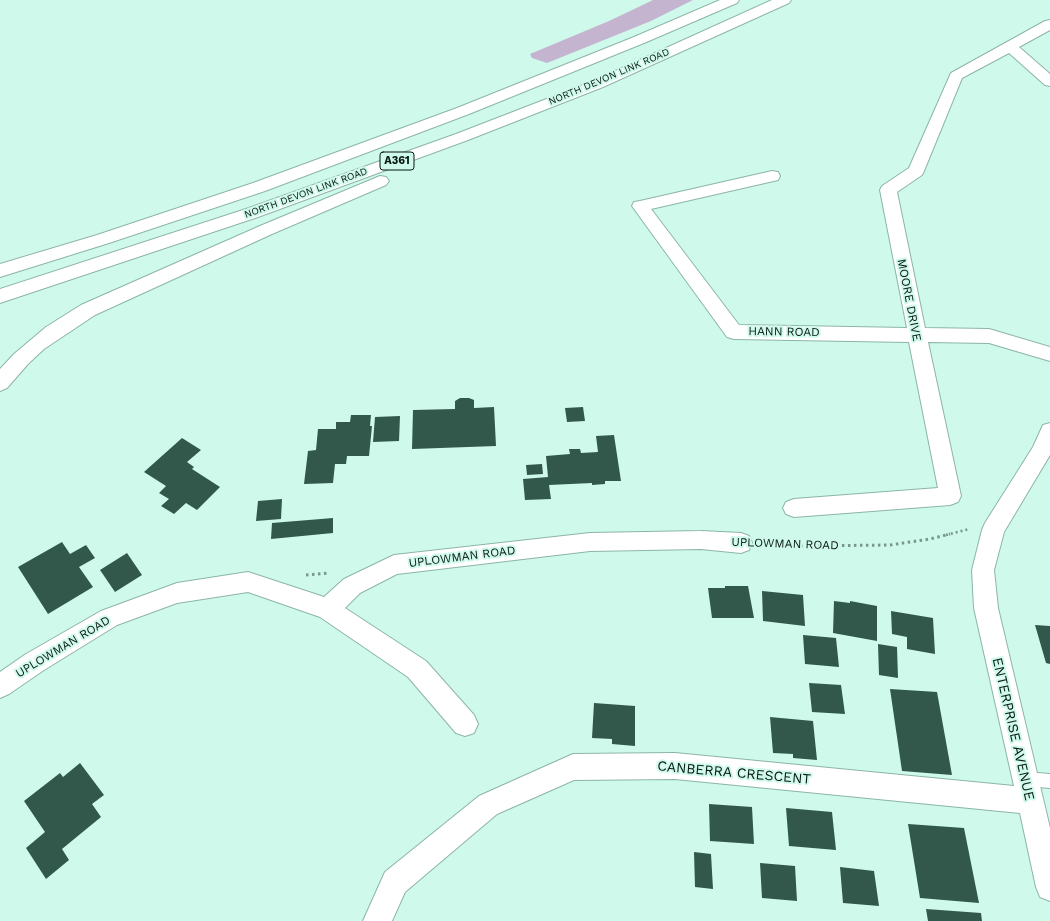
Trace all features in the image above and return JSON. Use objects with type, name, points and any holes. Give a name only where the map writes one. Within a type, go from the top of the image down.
[{"type":"highway","name":"NORTH DEVON LINK ROAD","points":[[0,271],[103,239],[259,187],[463,111],[639,40],[732,0]]},
{"type":"highway","name":"NORTH DEVON LINK ROAD","points":[[0,296],[244,215],[462,137],[598,84],[784,0]]},
{"type":"highway","name":"A361","points":[[0,383],[21,359],[37,344],[88,310],[266,230],[386,179],[462,137]]},
{"type":"street","name":"MOORE DRIVE","points":[[794,508],[950,496],[888,190],[916,171],[956,76],[1050,24]]},
{"type":"street","points":[[1010,46],[1050,82]]},
{"type":"street","name":"HANN ROAD","points":[[772,176],[640,206],[734,332],[989,336],[1050,354]]},
{"type":"street","name":"ENTERPRISE AVENUE","points":[[1050,431],[1042,450],[993,530],[983,570],[986,608],[1050,887]]},
{"type":"street","name":"UPLOWMAN ROAD","points":[[0,686],[35,662],[109,618],[177,593],[248,582],[328,609],[352,586],[394,565],[590,542],[701,540],[741,543]]},
{"type":"street","points":[[328,609],[417,669],[465,724]]},
{"type":"street","name":"CANBERRA CRESCENT","points":[[377,921],[394,882],[488,805],[573,767],[675,766],[1027,790]]},
{"type":"lane","points":[[1027,790],[1050,781]]},
{"type":"path","name":"UPLOWMAN ROAD","points":[[741,543],[795,546],[890,545],[930,540],[966,529]]},
{"type":"path","points":[[302,576],[332,572]]},
{"type":"shaded area","points":[[653,0],[693,0],[651,21],[547,63],[532,58],[530,54],[609,21]]},
{"type":"building","points":[[460,398],[469,398],[474,400],[474,408],[494,407],[496,446],[412,449],[413,410],[455,409],[455,401]]},
{"type":"building","points":[[583,407],[585,421],[567,422],[565,408]]},
{"type":"building","points":[[351,415],[371,415],[370,426],[372,426],[369,456],[347,456],[346,464],[335,464],[333,483],[304,484],[308,451],[316,450],[318,429],[336,429],[336,422],[350,422]]},
{"type":"building","points":[[400,416],[399,441],[373,442],[375,417]]},
{"type":"building","points":[[614,435],[621,481],[605,481],[605,484],[592,485],[592,483],[549,485],[551,499],[525,500],[523,479],[548,477],[546,456],[570,454],[569,449],[580,449],[581,453],[598,452],[596,436]]},
{"type":"building","points":[[182,438],[201,450],[187,462],[194,467],[192,469],[220,487],[197,510],[186,503],[174,514],[161,506],[169,499],[159,493],[166,486],[144,472]]},
{"type":"building","points":[[542,464],[543,474],[527,475],[526,465]]},
{"type":"building","points":[[282,499],[281,519],[256,521],[258,501]]},
{"type":"building","points":[[333,518],[333,533],[271,539],[272,523]]},
{"type":"building","points":[[62,542],[70,554],[86,545],[95,558],[79,567],[93,587],[48,614],[18,567]]},
{"type":"building","points":[[127,553],[142,575],[115,592],[100,570]]},
{"type":"building","points":[[725,586],[748,586],[754,618],[712,618],[708,588],[725,588]]},
{"type":"building","points":[[762,591],[803,595],[805,626],[763,621]]},
{"type":"building","points":[[834,601],[850,603],[850,601],[877,606],[877,641],[833,633]]},
{"type":"building","points":[[891,611],[933,618],[935,654],[907,649],[907,637],[892,634]]},
{"type":"building","points":[[1035,625],[1050,626],[1050,664],[1046,663]]},
{"type":"building","points":[[803,635],[836,638],[839,667],[805,664]]},
{"type":"building","points":[[878,644],[897,647],[898,678],[879,675]]},
{"type":"building","points":[[809,683],[841,685],[845,714],[812,712]]},
{"type":"building","points":[[890,689],[937,692],[952,775],[902,771]]},
{"type":"building","points":[[594,703],[635,706],[635,746],[612,744],[612,739],[592,738]]},
{"type":"building","points":[[770,717],[813,721],[817,760],[793,758],[793,754],[773,753]]},
{"type":"building","points":[[80,763],[104,795],[92,804],[101,817],[62,849],[69,860],[46,879],[26,848],[45,832],[24,801],[60,773],[63,777]]},
{"type":"building","points":[[709,804],[752,807],[754,844],[710,841]]},
{"type":"building","points":[[786,808],[832,812],[836,850],[789,846]]},
{"type":"building","points":[[908,824],[964,828],[979,903],[920,898]]},
{"type":"building","points":[[694,852],[711,854],[713,889],[695,887]]},
{"type":"building","points":[[760,863],[795,866],[797,901],[762,898]]},
{"type":"building","points":[[840,867],[874,871],[879,906],[843,903]]},
{"type":"building","points":[[926,909],[981,913],[982,921],[928,921]]}]
